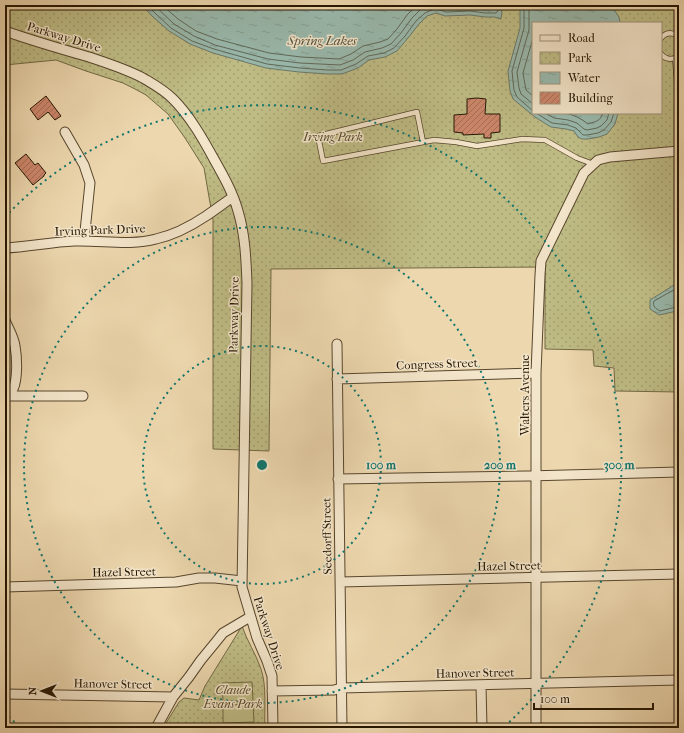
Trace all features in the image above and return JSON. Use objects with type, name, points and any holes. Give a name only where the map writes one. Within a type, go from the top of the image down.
[{"type":"street","name":"Parkway Drive","points":[[5,31],[118,66],[159,88],[172,98],[184,111],[222,175],[238,210],[246,252],[247,283],[242,587],[250,618],[272,676],[273,728]]},
{"type":"street","points":[[65,132],[84,165],[90,184],[84,241]]},
{"type":"street","points":[[593,164],[598,160],[610,157],[679,151]]},
{"type":"street","name":"Walters Avenue","points":[[536,728],[536,373],[541,261],[584,173],[593,164]]},
{"type":"street","name":"Irving Park Drive","points":[[5,248],[18,248],[72,241],[140,242],[156,239],[191,225],[207,216],[233,197]]},
{"type":"street","points":[[5,320],[15,345],[17,364],[16,381],[13,389],[7,397]]},
{"type":"street","name":"Seedorff Street","points":[[337,344],[342,728]]},
{"type":"street","name":"Congress Street","points":[[338,379],[536,373]]},
{"type":"street","points":[[7,397],[83,396]]},
{"type":"street","points":[[338,480],[679,472]]},
{"type":"street","name":"Hazel Street","points":[[340,582],[679,574]]},
{"type":"street","name":"Hazel Street","points":[[5,586],[176,582],[199,578],[242,581]]},
{"type":"street","points":[[156,728],[173,697],[223,633],[250,618]]},
{"type":"street","name":"Hanover Street","points":[[272,691],[679,680]]},
{"type":"street","points":[[481,685],[482,728]]},
{"type":"street","name":"Hanover Street","points":[[5,694],[173,697]]},
{"type":"lane","points":[[662,37],[670,33],[674,33],[679,36]]},
{"type":"lane","points":[[662,55],[667,58],[677,57],[679,105]]},
{"type":"lane","points":[[423,142],[417,112],[318,136],[323,161],[434,140],[477,146],[522,139],[545,140],[577,158],[593,164]]},
{"type":"green space","name":"Irving Park","points":[[5,5],[679,5],[679,392],[615,391],[614,368],[594,366],[593,350],[545,349],[545,267],[271,269],[269,451],[213,449],[213,220],[204,168],[168,114],[146,95],[123,83],[56,60],[5,65]]},
{"type":"green space","name":"Claude Evans Park","points":[[242,626],[259,663],[263,676],[265,690],[265,728],[163,728],[179,702],[184,698],[199,700],[205,686]]},
{"type":"green space","points":[[252,682],[253,701],[223,701],[222,683]]},
{"type":"green space","points":[[253,704],[254,722],[223,723],[223,705]]},
{"type":"water","name":"Spring Lakes","points":[[142,5],[496,5],[500,7],[502,12],[501,19],[470,15],[445,16],[436,13],[427,16],[397,51],[385,57],[369,60],[358,68],[342,74],[327,74],[266,68],[213,53],[190,44],[169,31]]},
{"type":"water","points":[[520,5],[611,5],[619,17],[620,22],[532,22],[532,114],[618,114],[615,124],[607,134],[599,137],[582,139],[578,137],[574,131],[551,127],[535,117],[513,99],[510,91],[508,71],[520,28]]},
{"type":"water","points":[[679,282],[679,311],[659,315],[650,309],[650,300]]},
{"type":"building","points":[[46,96],[61,116],[55,120],[48,112],[38,120],[30,109]]},
{"type":"building","points":[[467,99],[486,99],[485,114],[500,114],[500,132],[491,133],[491,138],[484,138],[484,134],[463,135],[463,133],[454,132],[454,115],[467,114]]},
{"type":"building","points":[[26,154],[35,165],[38,163],[46,173],[33,185],[15,163]]}]
